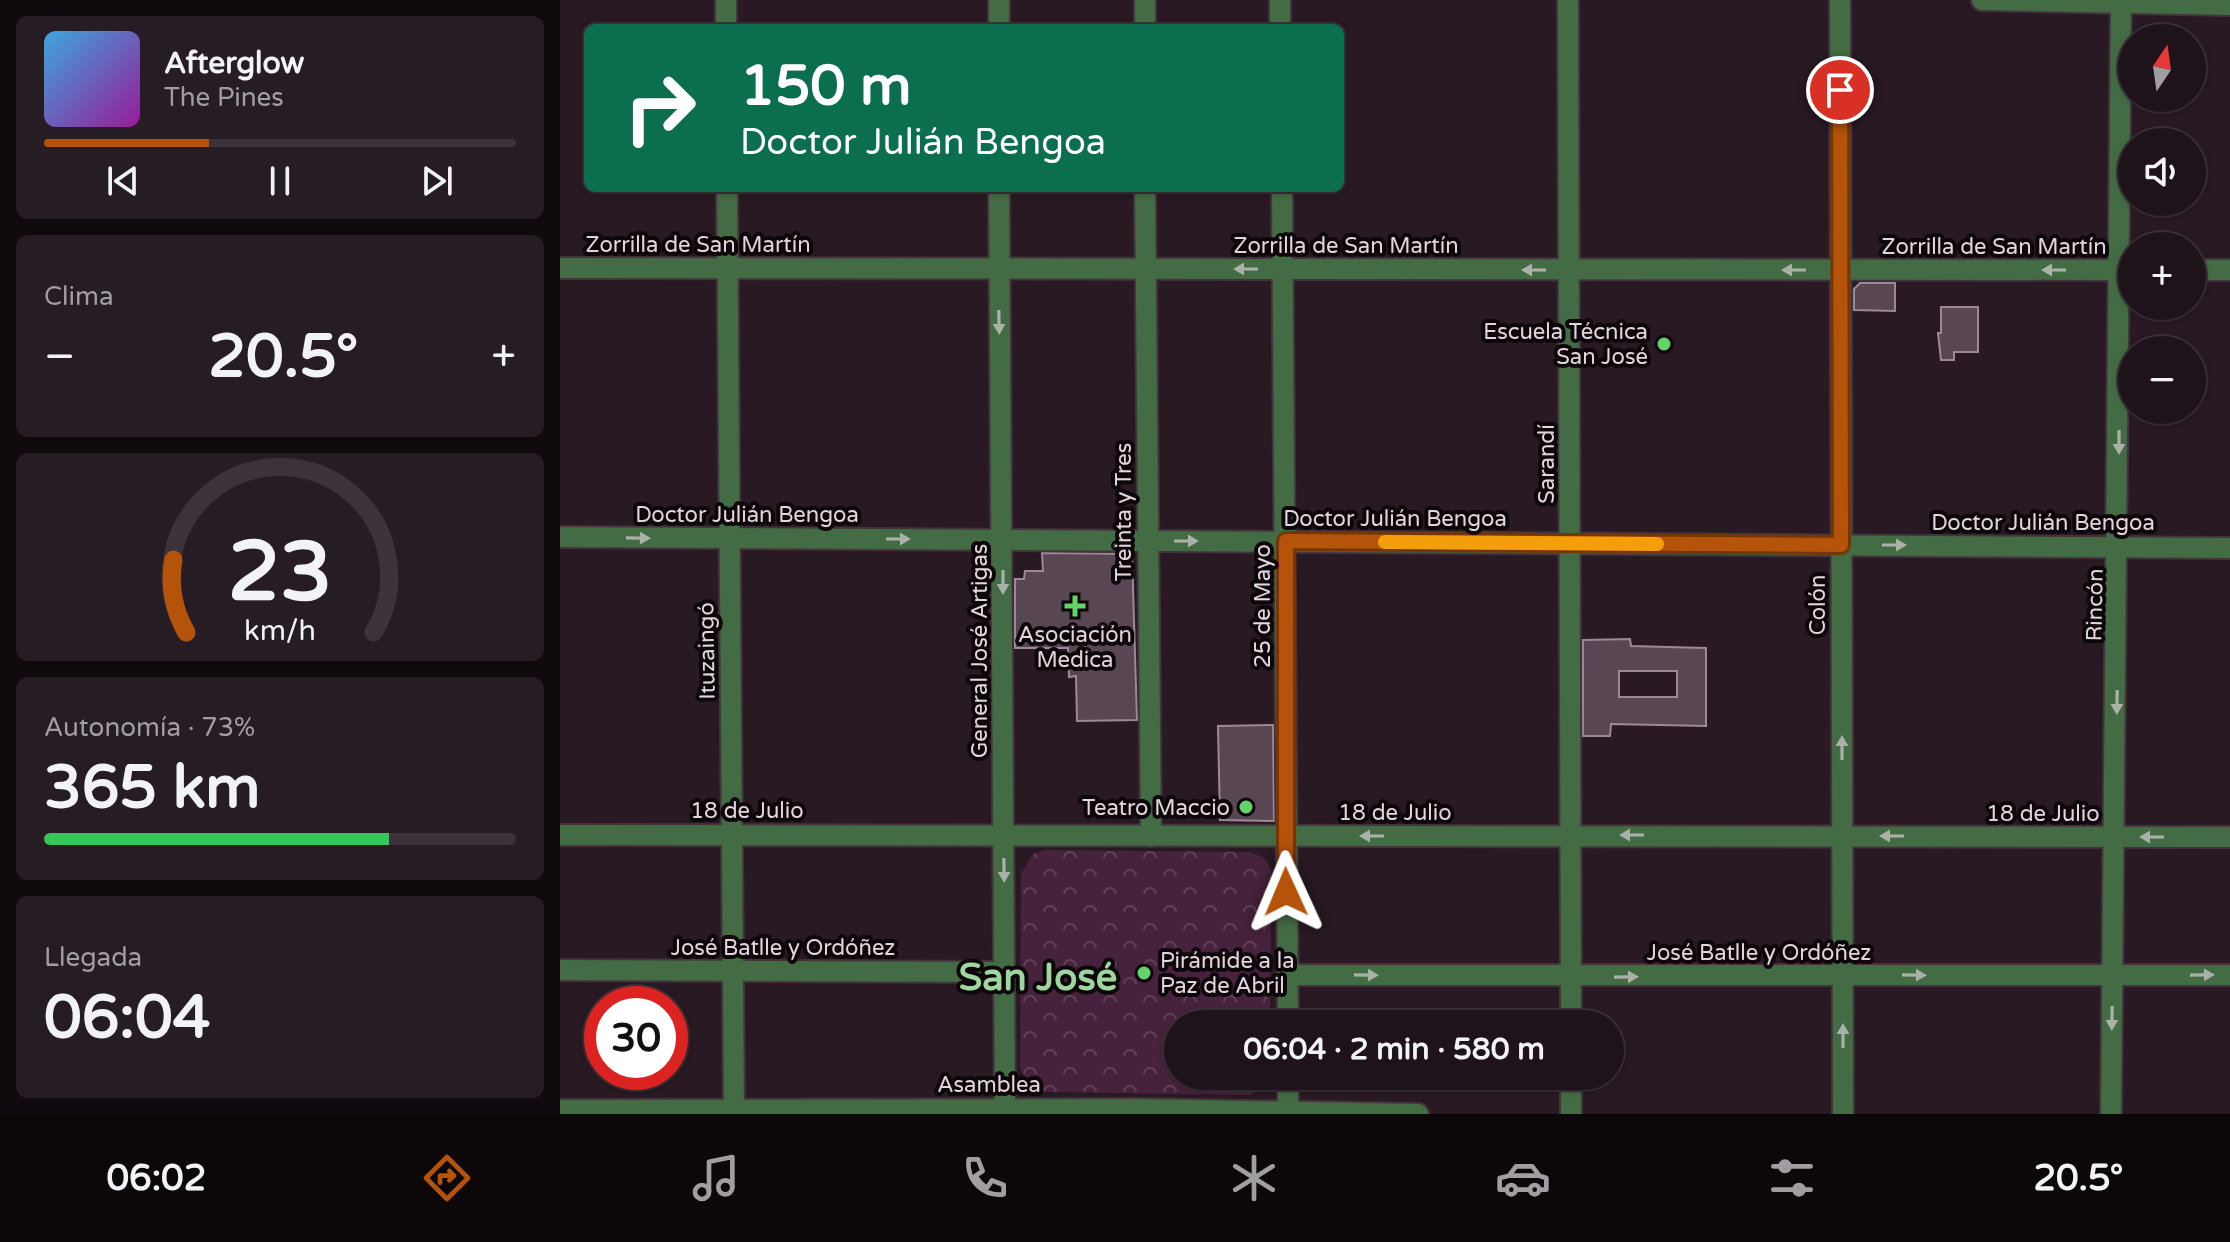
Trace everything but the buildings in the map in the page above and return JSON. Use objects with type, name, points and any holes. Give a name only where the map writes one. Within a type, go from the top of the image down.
[{"type":"street","points":[[726,0],[726,24]]},
{"type":"street","points":[[999,0],[999,24]]},
{"type":"street","points":[[1145,0],[1145,24]]},
{"type":"street","points":[[1280,0],[1280,24]]},
{"type":"street","name":"Sarandí","points":[[1568,0],[1571,1010]]},
{"type":"street","name":"Colón","points":[[1840,0],[1843,1114]]},
{"type":"street","points":[[1982,0],[2230,5]]},
{"type":"street","name":"Rincón","points":[[2121,2],[2125,232]]},
{"type":"street","name":"Ituzaingó","points":[[727,192],[734,1112]]},
{"type":"street","name":"General José Artigas","points":[[999,192],[1005,1111]]},
{"type":"street","name":"Treinta y Tres","points":[[1145,192],[1151,836]]},
{"type":"street","name":"25 de Mayo","points":[[1282,192],[1288,1010]]},
{"type":"street","name":"Zorrilla de San Martín","points":[[560,268],[2118,270]]},
{"type":"street","points":[[2206,270],[2230,270]]},
{"type":"street","name":"Rincón","points":[[2111,1114],[2125,320]]},
{"type":"street","name":"Doctor Julián Bengoa","points":[[560,537],[2230,548]]},
{"type":"street","name":"18 de Julio","points":[[560,835],[2230,837]]},
{"type":"street","name":"José Batlle y Ordóñez","points":[[560,970],[1006,972]]},
{"type":"street","name":"José Batlle y Ordóñez","points":[[1288,975],[2230,975]]},
{"type":"street","points":[[1288,1090],[1288,1113]]},
{"type":"street","points":[[1571,1090],[1571,1114]]},
{"type":"street","name":"Asamblea","points":[[560,1110],[1418,1114]]},
{"type":"green space","points":[[1045,850],[1251,852],[1264,858],[1271,869],[1270,1010],[1164,1010],[1164,1090],[1259,1090],[1250,1095],[1046,1092],[1029,1085],[1020,1068],[1021,874],[1033,854]]},
{"type":"slow traffic","points":[[1385,542],[1657,544]]},
{"type":"place","name":"Escuela Técnica San José","points":[[1664,344]]},
{"type":"place","name":"Asociación Medica","points":[[1075,606]]},
{"type":"place","name":"Teatro Maccio","points":[[1246,807]]},
{"type":"place","name":"Pirámide a la Paz de Abril","points":[[1144,973]]},
{"type":"district","name":"San José","points":[[1038,977]]},
{"type":"route","points":[[1286,892],[1286,541],[1841,545],[1840,90]]}]
